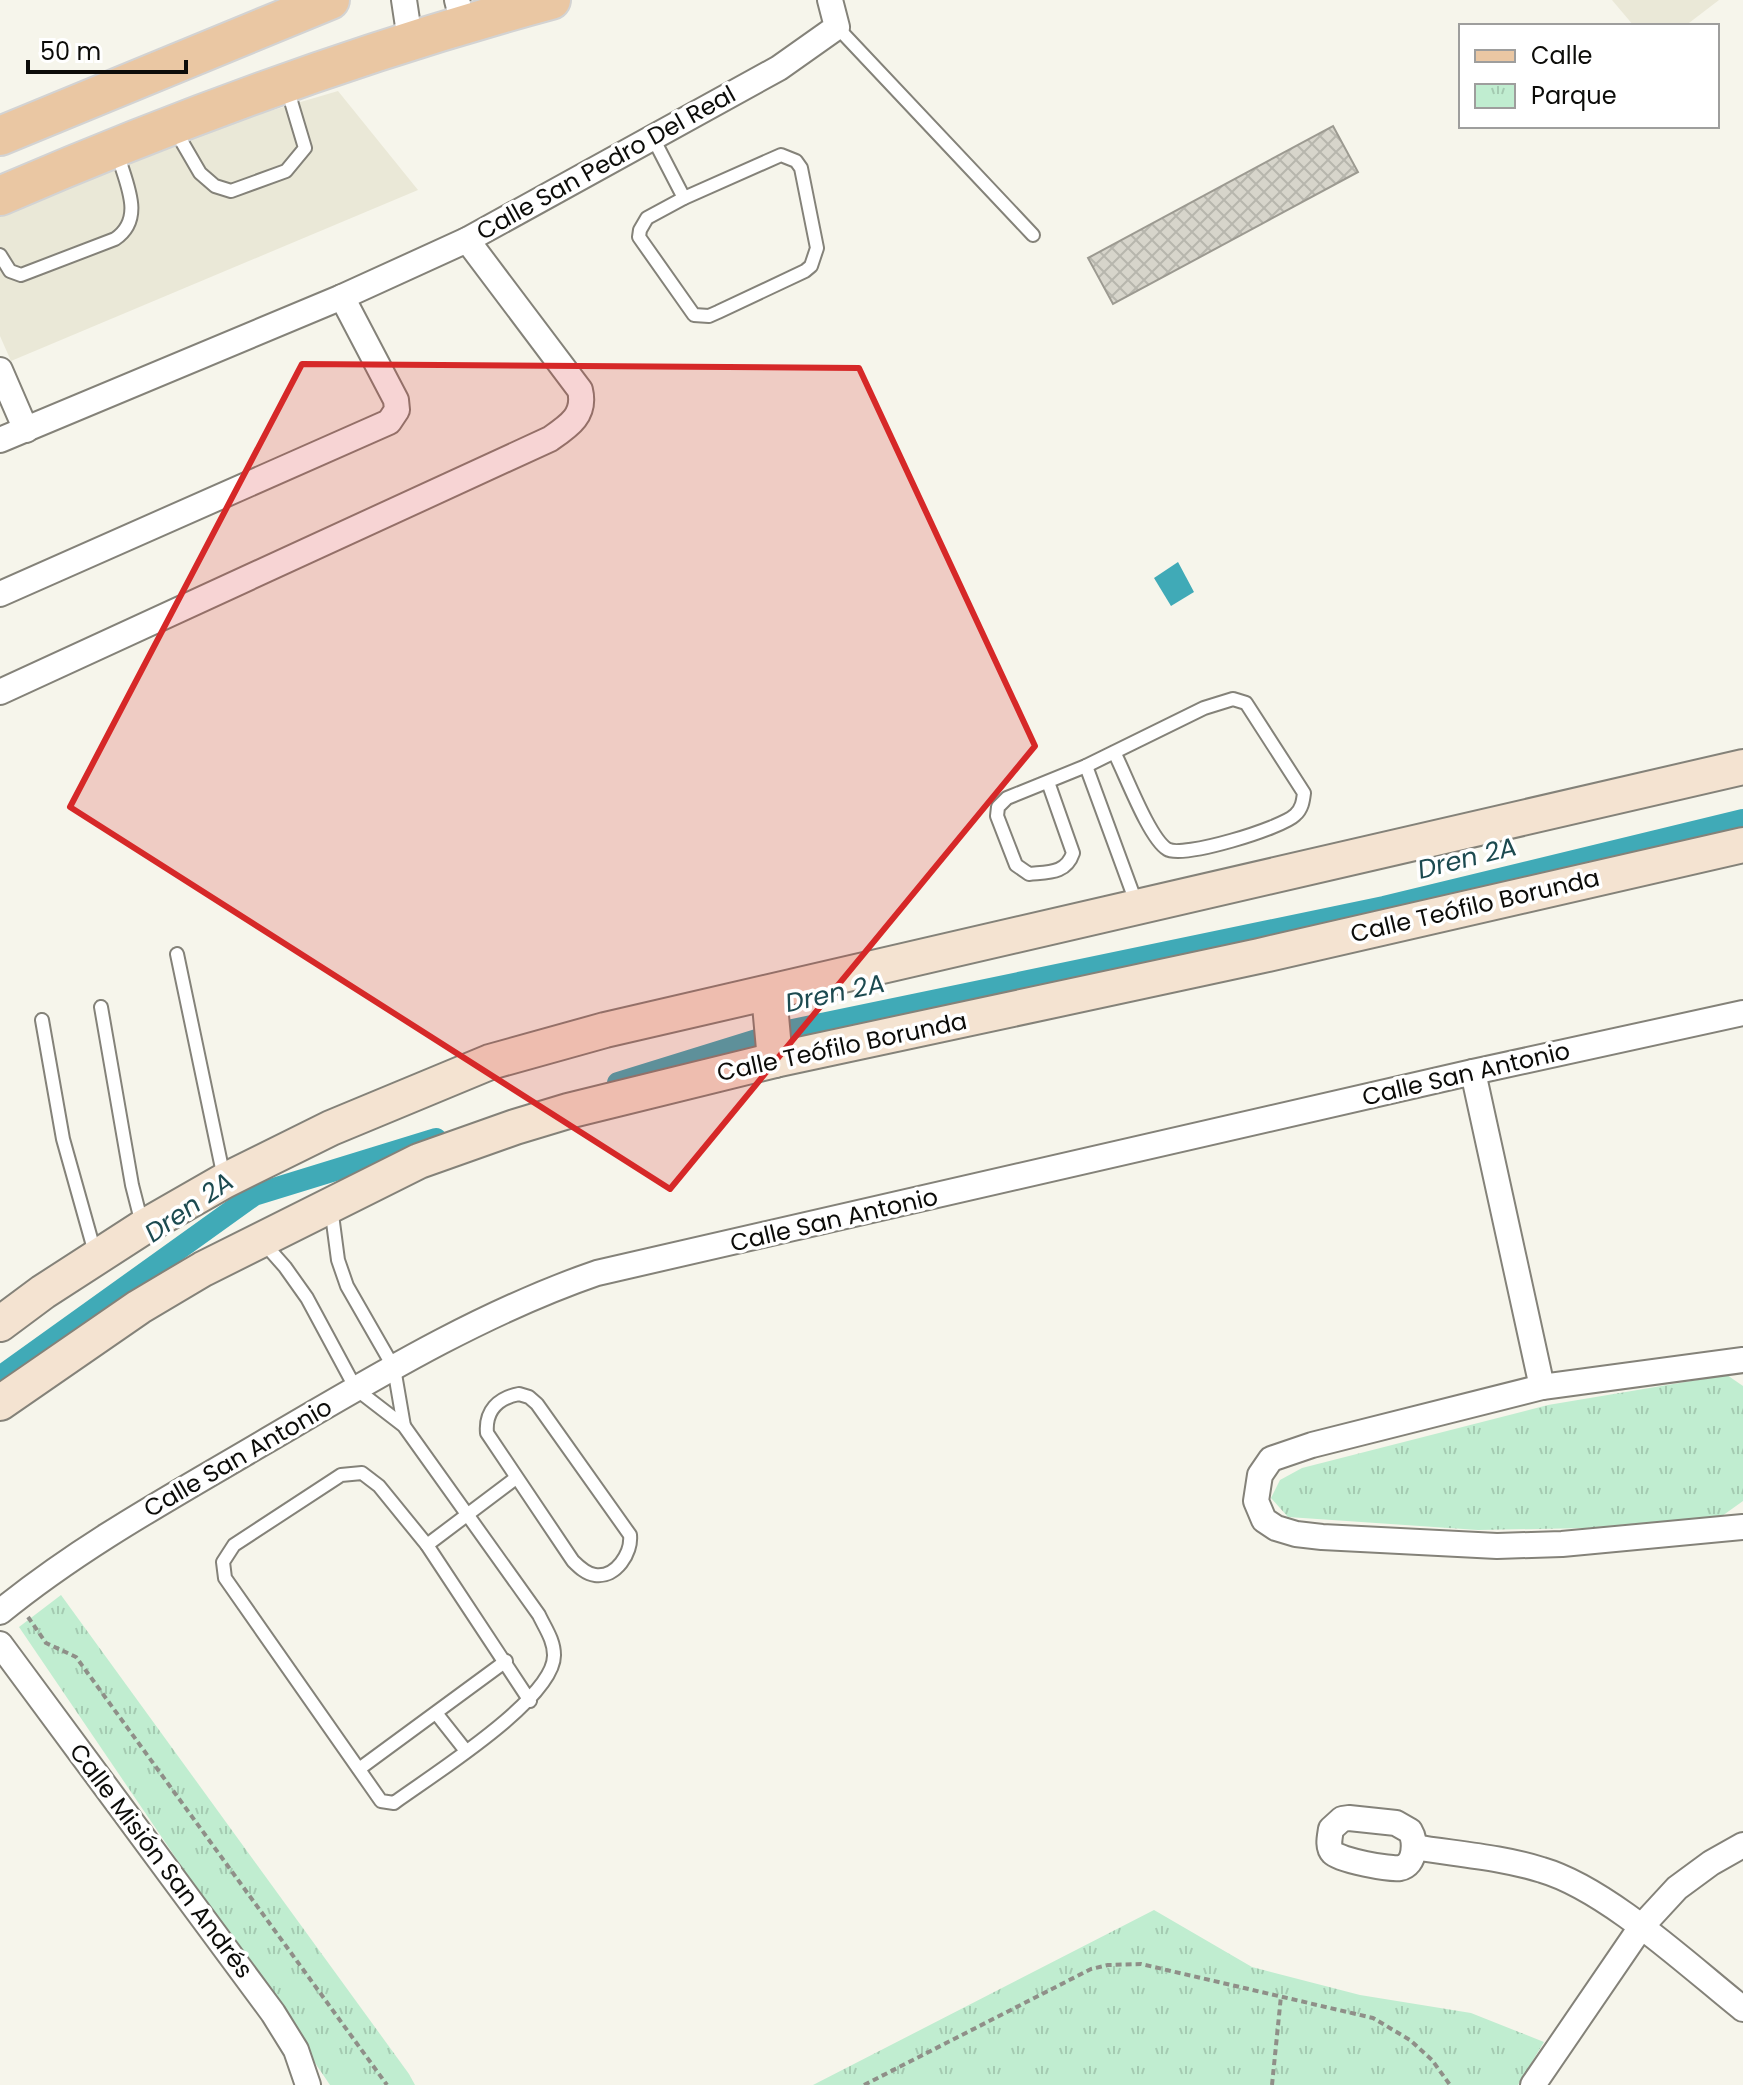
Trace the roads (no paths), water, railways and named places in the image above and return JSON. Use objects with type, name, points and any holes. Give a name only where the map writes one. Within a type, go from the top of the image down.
[{"type":"main road","points":[[0,136],[330,0]]},
{"type":"main road","points":[[0,196],[172,123],[410,40],[460,12],[551,0]]},
{"type":"main road","points":[[0,1324],[96,1256],[224,1181],[331,1128],[490,1062],[605,1030],[770,1002],[1138,908],[1743,767]]},
{"type":"main road","name":"Calle Teófilo Borunda","points":[[0,1403],[139,1307],[260,1239],[419,1161],[515,1127],[775,1054],[1229,962],[1743,845]]},
{"type":"main road","points":[[770,1002],[775,1054]]},
{"type":"street","points":[[404,0],[410,40]]},
{"type":"street","points":[[830,0],[837,27]]},
{"type":"street","name":"Calle San Pedro Del Real","points":[[0,440],[342,297],[467,240],[779,68],[837,27]]},
{"type":"street","points":[[0,692],[550,439],[573,421],[581,411],[583,402],[580,390],[467,240]]},
{"type":"street","points":[[0,594],[389,422],[397,410],[396,400],[342,297]]},
{"type":"street","points":[[0,370],[26,430]]},
{"type":"street","name":"Calle San Antonio","points":[[8,1605],[88,1546],[356,1389],[540,1292],[597,1273],[1743,1013]]},
{"type":"street","points":[[1473,1072],[1542,1387]]},
{"type":"street","points":[[1743,1360],[1542,1387],[1312,1445],[1271,1459],[1260,1475],[1256,1501],[1264,1520],[1276,1528],[1296,1534],[1497,1546],[1562,1544],[1743,1527]]},
{"type":"street","name":"Calle Misión San Andrés","points":[[0,1644],[273,2013],[296,2050],[308,2085]]},
{"type":"street","points":[[1533,2085],[1641,1927],[1677,1888],[1743,1845]]},
{"type":"street","points":[[1414,1847],[1544,1870],[1593,1895],[1641,1927],[1743,2009]]},
{"type":"lane","points":[[837,27],[1033,235]]},
{"type":"lane","points":[[172,123],[200,173],[215,186],[231,191],[286,171],[305,148],[286,81]]},
{"type":"lane","points":[[653,138],[684,198]]},
{"type":"lane","points":[[0,255],[10,271],[21,275],[126,232],[133,210],[116,146]]},
{"type":"lane","points":[[781,155],[788,157],[801,168],[817,248],[811,266],[709,316],[694,315],[639,237],[647,218],[684,198],[763,162],[781,155]]},
{"type":"lane","points":[[1048,782],[1073,853],[1070,862],[1057,871],[1029,874],[1016,865],[997,816],[998,807],[1007,798],[1086,766],[1114,752],[1204,708],[1225,700],[1241,700],[1246,703],[1304,793],[1303,802],[1293,818],[1230,841],[1175,853],[1166,849],[1152,831],[1114,752]]},
{"type":"lane","points":[[1086,766],[1138,908]]},
{"type":"lane","points":[[177,954],[224,1181]]},
{"type":"lane","points":[[101,1007],[142,1228]]},
{"type":"lane","points":[[42,1020],[63,1139],[96,1256]]},
{"type":"lane","points":[[331,1204],[335,1246],[347,1286],[394,1368],[404,1426]]},
{"type":"lane","points":[[260,1239],[307,1298],[356,1389],[404,1426],[539,1615],[552,1639],[554,1656],[551,1672],[530,1701],[466,1751],[394,1803],[381,1801],[225,1578],[223,1562],[234,1545],[341,1475],[362,1473],[379,1486],[427,1545],[530,1701]]},
{"type":"lane","points":[[519,1394],[537,1404],[624,1524],[631,1544],[622,1562],[604,1575],[593,1575],[582,1570],[561,1546],[516,1478],[487,1433],[486,1423],[490,1411],[499,1402],[519,1394]]},
{"type":"lane","points":[[427,1545],[516,1478]]},
{"type":"lane","points":[[359,1769],[506,1661]]},
{"type":"lane","points":[[436,1713],[466,1751]]},
{"type":"water","points":[[1178,562],[1194,592],[1171,606],[1154,578]]},
{"type":"waterway","name":"Dren 2A","points":[[618,1083],[783,1032],[1384,907],[1743,820]]},
{"type":"waterway","name":"Dren 2A","points":[[0,1377],[254,1195],[436,1139]]}]
